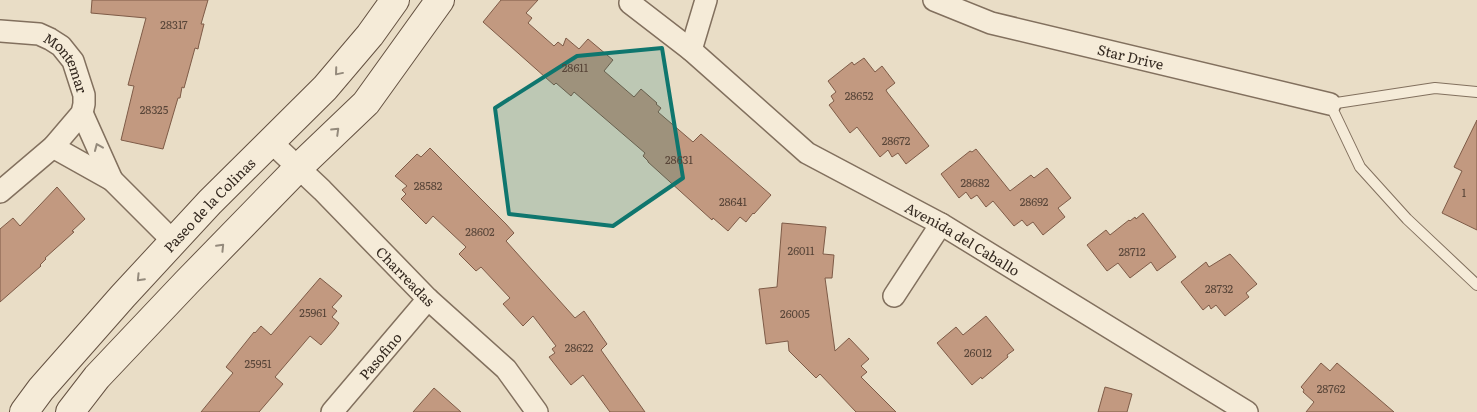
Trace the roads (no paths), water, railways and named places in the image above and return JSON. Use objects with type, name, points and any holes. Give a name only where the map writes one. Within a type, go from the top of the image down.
[{"type":"main road","name":"Paseo de la Colinas","points":[[24,412],[41,389],[123,296],[210,202],[325,88],[370,35],[395,0]]},
{"type":"main road","points":[[97,377],[298,168],[366,103],[440,0]]},
{"type":"main road","points":[[70,412],[97,377],[136,314],[163,282],[174,242]]},
{"type":"street","points":[[691,50],[706,0]]},
{"type":"street","name":"Star Drive","points":[[934,0],[991,23],[1330,104]]},
{"type":"street","name":"Avenida del Caballo","points":[[630,3],[691,50],[808,153],[941,224],[1247,412]]},
{"type":"street","name":"Montemar","points":[[0,30],[39,34],[50,38],[73,61],[84,95],[82,113],[53,147],[0,192]]},
{"type":"street","points":[[82,113],[112,180]]},
{"type":"street","name":"Charreadas","points":[[270,142],[322,190],[428,299],[506,369],[537,412]]},
{"type":"street","points":[[53,147],[112,180],[174,242]]},
{"type":"street","points":[[894,296],[941,224]]},
{"type":"street","name":"Pasofino","points":[[332,412],[428,299]]},
{"type":"lane","points":[[1477,92],[1435,88],[1330,104],[1360,167],[1407,219],[1477,285]]}]
